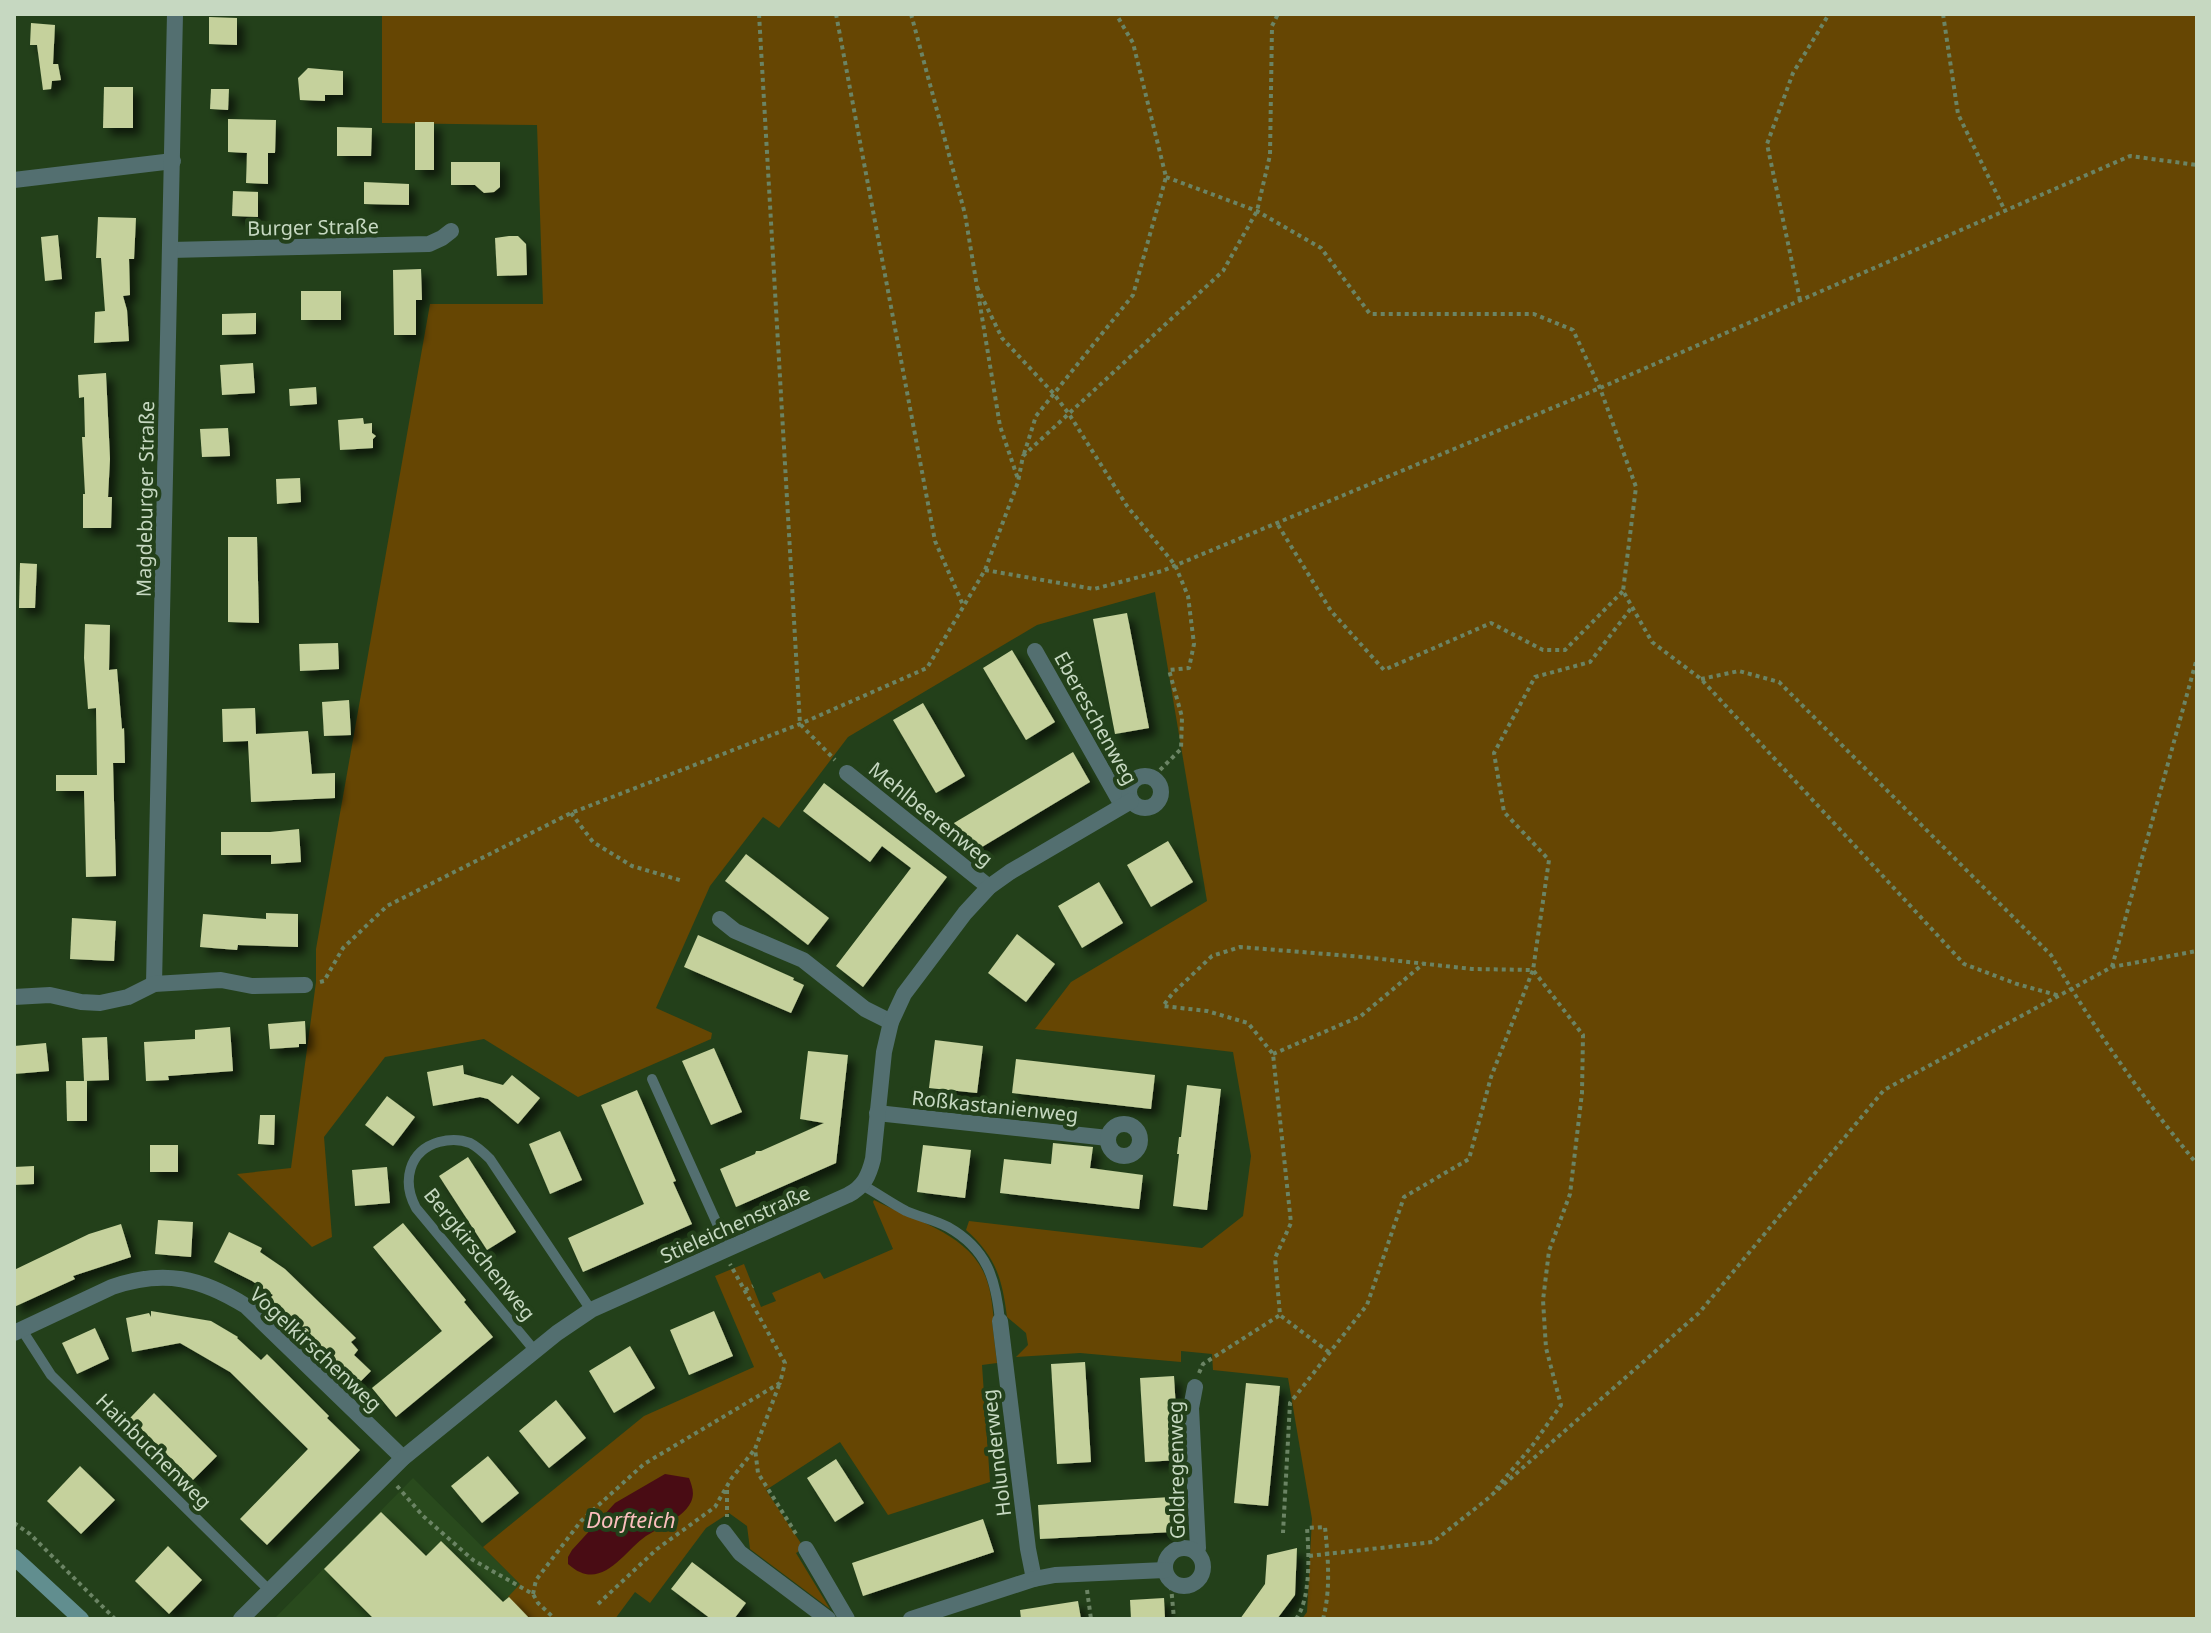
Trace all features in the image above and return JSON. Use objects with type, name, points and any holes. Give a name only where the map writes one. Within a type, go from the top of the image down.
[{"type":"main road","points":[[14,1557],[81,1619]]},
{"type":"street","name":"Magdeburger Straße","points":[[154,984],[175,14]]},
{"type":"street","points":[[14,180],[173,161]]},
{"type":"street","name":"Burger Straße","points":[[170,250],[429,244],[451,231]]},
{"type":"street","name":"Ebereschenweg","points":[[1035,651],[1127,803]]},
{"type":"street","name":"Mehlbeerenweg","points":[[847,773],[989,887]]},
{"type":"street","points":[[1145,775],[1156,780],[1161,789],[1156,805],[1140,808],[1127,803],[1128,790],[1134,780],[1145,775]]},
{"type":"street","points":[[862,1185],[873,1159],[884,1052],[891,1022],[904,994],[965,913],[989,887],[1127,803]]},
{"type":"street","points":[[720,919],[735,931],[803,960],[865,1009],[891,1022]]},
{"type":"street","points":[[14,997],[50,995],[100,1003],[128,997],[154,984],[221,980],[252,986],[305,985]]},
{"type":"street","name":"Roßkastanienweg","points":[[877,1113],[1108,1138]]},
{"type":"street","name":"Stieleichenstraße","points":[[241,1619],[403,1458],[535,1351],[591,1310],[848,1195],[862,1185]]},
{"type":"street","name":"Vogelkirschenweg","points":[[18,1332],[128,1281],[160,1277],[202,1284],[220,1290],[246,1306],[403,1458]]},
{"type":"street","name":"Holunderweg","points":[[1000,1321],[1034,1579]]},
{"type":"street","name":"Goldregenweg","points":[[1195,1387],[1191,1408],[1196,1552]]},
{"type":"street","points":[[724,1532],[740,1553],[828,1619]]},
{"type":"street","points":[[806,1549],[847,1619]]},
{"type":"street","points":[[1189,1549],[1196,1552],[1203,1565],[1199,1579],[1187,1587],[1179,1586],[1168,1576],[1165,1562],[1174,1551],[1189,1549]]},
{"type":"street","points":[[911,1619],[1055,1575],[1168,1576]]},
{"type":"lane","points":[[652,1079],[725,1250]]},
{"type":"lane","name":"Bergkirschenweg","points":[[535,1351],[416,1208],[410,1196],[408,1178],[410,1168],[423,1150],[452,1139],[468,1142],[480,1149],[490,1159],[591,1310]]},
{"type":"lane","points":[[862,1185],[907,1211],[947,1227],[973,1244],[987,1264],[997,1290],[1000,1321]]},
{"type":"lane","name":"Hainbuchenweg","points":[[18,1332],[51,1375],[270,1591]]},
{"type":"path","points":[[759,14],[800,724],[847,773]]},
{"type":"path","points":[[836,14],[935,541],[963,605]]},
{"type":"path","points":[[911,14],[965,214],[1000,426],[1018,482]]},
{"type":"path","points":[[305,985],[324,981],[343,948],[387,906],[571,813],[800,724],[927,668],[985,570],[1018,482],[1036,416],[1133,295],[1166,177],[1133,43],[1116,14]]},
{"type":"path","points":[[1023,456],[1223,271],[1257,211],[1270,155],[1272,26],[1278,14]]},
{"type":"path","points":[[1800,300],[1767,144],[1793,73],[1829,14]]},
{"type":"path","points":[[1943,14],[1958,114],[2005,211]]},
{"type":"path","points":[[985,570],[1094,589],[1162,571],[1600,388],[2130,156],[2197,165]]},
{"type":"path","points":[[1166,177],[1257,211],[1321,248],[1370,314],[1534,314],[1573,330],[1600,388],[1636,487],[1623,591],[1652,642],[1701,679],[1964,964],[2060,996]]},
{"type":"path","points":[[977,287],[1002,338],[1069,414],[1127,506],[1175,565],[1188,596],[1194,644],[1189,668],[1169,670],[1182,717],[1181,749],[1160,770],[1156,780]]},
{"type":"path","points":[[1277,524],[1331,611],[1384,670],[1491,623],[1543,650],[1565,650],[1623,591]]},
{"type":"path","points":[[1283,1533],[1290,1403],[1367,1305],[1404,1197],[1469,1159],[1491,1077],[1533,970],[1549,860],[1504,812],[1494,753],[1535,677],[1590,662],[1632,607]]},
{"type":"path","points":[[2112,967],[2197,658]]},
{"type":"path","points":[[1701,679],[1739,671],[1779,682],[2051,955],[2071,990],[2164,1124],[2197,1164]]},
{"type":"path","points":[[571,813],[593,842],[632,866],[683,881]]},
{"type":"path","points":[[1330,1353],[1280,1315],[1275,1258],[1291,1223],[1273,1054],[1248,1023],[1207,1011],[1163,1006],[1212,956],[1240,947],[1472,969],[1533,970]]},
{"type":"path","points":[[1309,1556],[1433,1542],[1486,1500],[1699,1313],[1884,1090],[2112,967],[2197,951]]},
{"type":"path","points":[[1273,1054],[1361,1016],[1423,964]]},
{"type":"path","points":[[1486,1500],[1532,1446],[1561,1405],[1546,1348],[1543,1300],[1549,1251],[1570,1194],[1582,1093],[1583,1035],[1533,970]]},
{"type":"path","points":[[598,1604],[657,1549],[715,1507],[755,1449],[780,1383],[785,1363],[725,1250]]},
{"type":"path","points":[[745,1290],[753,1286]]},
{"type":"path","points":[[1195,1387],[1203,1364],[1280,1315]]},
{"type":"path","points":[[533,1594],[536,1580],[581,1521],[644,1464],[780,1383]]},
{"type":"path","points":[[755,1449],[758,1473],[806,1549]]},
{"type":"path","points":[[387,1473],[423,1516],[473,1560],[533,1594],[555,1619]]},
{"type":"path","points":[[724,1532],[727,1487]]},
{"type":"path","points":[[14,1523],[30,1534],[115,1619]]},
{"type":"path","points":[[1296,1619],[1303,1610],[1309,1556],[1307,1528],[1325,1527],[1327,1605],[1323,1619]]},
{"type":"path","points":[[1085,1575],[1091,1619]]},
{"type":"path","points":[[1168,1576],[1174,1619]]},
{"type":"shaded area","points":[[382,14],[2197,14],[2197,1619],[1302,1619],[1307,1612],[1312,1519],[1288,1378],[1213,1370],[1212,1354],[1181,1351],[1181,1362],[1080,1353],[1016,1357],[1028,1345],[1026,1333],[1007,1317],[996,1269],[966,1230],[969,1221],[1202,1248],[1243,1216],[1251,1156],[1233,1052],[1035,1029],[1071,982],[1207,901],[1155,592],[1037,625],[848,737],[779,828],[763,817],[710,886],[656,1008],[712,1033],[711,1039],[578,1097],[484,1039],[385,1057],[324,1137],[332,1237],[312,1247],[237,1174],[291,1168],[316,982],[316,949],[430,304],[543,304],[537,125],[382,123]]},
{"type":"shaded area","points":[[874,1200],[950,1236],[974,1258],[986,1277],[992,1302],[997,1363],[982,1365],[990,1482],[888,1515],[840,1442],[766,1490],[804,1548],[796,1553],[830,1609],[750,1549],[747,1526],[729,1513],[706,1528],[650,1603],[635,1592],[615,1619],[530,1619],[508,1597],[520,1584],[483,1547],[644,1416],[754,1367],[715,1276],[744,1264],[761,1307],[776,1301],[772,1293],[820,1272],[824,1279],[893,1249]]},
{"type":"shaded area","points":[[413,1478],[521,1585],[508,1597],[530,1619],[274,1619]]},
{"type":"water","name":"Dorfteich","points":[[665,1474],[689,1478],[693,1496],[683,1512],[646,1536],[601,1573],[591,1575],[580,1572],[568,1564],[572,1550],[615,1503]]},
{"type":"building","points":[[209,17],[237,18],[237,45],[209,44]]},
{"type":"building","points":[[31,23],[55,25],[53,64],[58,64],[61,80],[52,81],[51,89],[43,90],[37,45],[30,45]]},
{"type":"building","points":[[308,68],[343,71],[343,95],[325,95],[325,101],[300,100],[298,78]]},
{"type":"building","points":[[104,87],[133,87],[133,128],[103,128]]},
{"type":"building","points":[[211,89],[229,89],[228,110],[210,109]]},
{"type":"building","points":[[228,119],[276,120],[275,153],[268,153],[268,184],[246,183],[247,153],[228,152]]},
{"type":"building","points":[[415,122],[434,122],[434,170],[415,170]]},
{"type":"building","points":[[337,127],[372,128],[371,156],[337,156]]},
{"type":"building","points":[[451,162],[500,162],[500,187],[494,192],[484,193],[475,185],[451,185]]},
{"type":"building","points":[[364,182],[409,184],[409,205],[364,204]]},
{"type":"building","points":[[233,191],[258,192],[258,217],[232,216]]},
{"type":"building","points":[[98,217],[136,218],[134,259],[129,259],[130,295],[123,296],[129,341],[94,343],[95,312],[105,311],[101,258],[96,258]]},
{"type":"building","points":[[58,235],[62,279],[45,281],[41,237]]},
{"type":"building","points":[[518,236],[526,244],[527,275],[497,276],[495,238]]},
{"type":"building","points":[[421,269],[422,300],[416,300],[416,335],[394,335],[393,270]]},
{"type":"building","points":[[301,291],[341,291],[341,320],[301,320]]},
{"type":"building","points":[[256,313],[256,334],[222,335],[222,314]]},
{"type":"building","points":[[253,363],[255,393],[222,395],[220,365]]},
{"type":"building","points":[[106,373],[111,528],[83,528],[84,397],[79,398],[78,375]]},
{"type":"building","points":[[316,387],[317,404],[290,406],[289,389]]},
{"type":"building","points":[[363,418],[364,424],[372,423],[372,433],[376,436],[373,448],[340,450],[338,420]]},
{"type":"building","points":[[228,428],[230,456],[202,457],[200,429]]},
{"type":"building","points":[[300,478],[301,502],[277,504],[276,479]]},
{"type":"building","points":[[228,537],[257,537],[259,623],[228,622]]},
{"type":"building","points":[[20,563],[37,564],[35,608],[19,608]]},
{"type":"building","points":[[1127,613],[1149,728],[1115,734],[1093,619]]},
{"type":"building","points":[[85,624],[110,625],[109,670],[117,669],[125,763],[113,763],[116,876],[86,877],[84,791],[56,791],[56,775],[97,775],[96,708],[88,709]]},
{"type":"building","points":[[338,643],[339,669],[300,671],[299,644]]},
{"type":"building","points":[[1012,650],[1055,722],[1026,740],[983,668]]},
{"type":"building","points":[[349,700],[351,735],[324,736],[322,702]]},
{"type":"building","points":[[923,703],[965,776],[936,793],[893,720]]},
{"type":"building","points":[[255,708],[256,734],[308,731],[312,774],[335,773],[335,798],[251,802],[248,741],[223,742],[222,709]]},
{"type":"building","points":[[1073,752],[1090,782],[972,853],[954,823]]},
{"type":"building","points":[[824,783],[947,877],[863,987],[836,966],[911,868],[882,846],[870,862],[803,811]]},
{"type":"building","points":[[299,829],[301,862],[271,864],[271,855],[221,855],[221,832]]},
{"type":"building","points":[[1168,841],[1193,882],[1151,907],[1127,865]]},
{"type":"building","points":[[746,854],[829,918],[808,945],[725,881]]},
{"type":"building","points":[[1099,882],[1123,923],[1082,948],[1058,906]]},
{"type":"building","points":[[266,913],[298,914],[298,947],[238,945],[237,950],[200,947],[203,914],[266,919]]},
{"type":"building","points":[[72,918],[116,921],[114,961],[70,959]]},
{"type":"building","points":[[1017,934],[1055,964],[1026,1002],[988,973]]},
{"type":"building","points":[[698,935],[804,985],[791,1013],[684,967]]},
{"type":"building","points":[[305,1021],[306,1044],[270,1049],[268,1024]]},
{"type":"building","points":[[230,1027],[233,1071],[168,1076],[169,1080],[146,1081],[144,1042],[195,1039],[195,1030]]},
{"type":"building","points":[[107,1037],[109,1080],[84,1081],[82,1038]]},
{"type":"building","points":[[935,1040],[983,1046],[977,1093],[929,1088]]},
{"type":"building","points":[[46,1043],[49,1071],[14,1074],[14,1046]]},
{"type":"building","points":[[714,1048],[742,1112],[711,1125],[682,1061]]},
{"type":"building","points":[[808,1051],[848,1055],[836,1163],[736,1207],[720,1169],[824,1123],[800,1119]]},
{"type":"building","points":[[1016,1059],[1155,1075],[1151,1109],[1012,1093]]},
{"type":"building","points":[[463,1065],[464,1074],[503,1085],[512,1075],[540,1098],[518,1124],[488,1099],[480,1097],[433,1106],[427,1072]]},
{"type":"building","points":[[66,1081],[87,1081],[87,1121],[67,1121]]},
{"type":"building","points":[[1187,1085],[1221,1089],[1207,1210],[1173,1206]]},
{"type":"building","points":[[637,1090],[692,1224],[583,1272],[568,1238],[644,1204],[601,1105]]},
{"type":"building","points":[[387,1096],[415,1117],[393,1146],[365,1125]]},
{"type":"building","points":[[260,1115],[275,1115],[274,1145],[258,1144]]},
{"type":"building","points":[[560,1131],[582,1180],[550,1194],[529,1144]]},
{"type":"building","points":[[1053,1143],[1093,1147],[1090,1168],[1143,1175],[1139,1209],[1000,1193],[1004,1159],[1051,1164]]},
{"type":"building","points":[[150,1145],[178,1145],[178,1172],[150,1172]]},
{"type":"building","points":[[923,1145],[971,1150],[965,1198],[917,1192]]},
{"type":"building","points":[[468,1157],[516,1232],[487,1250],[439,1176]]},
{"type":"building","points":[[34,1166],[34,1184],[14,1185],[14,1167]]},
{"type":"building","points":[[387,1167],[390,1203],[355,1206],[352,1170]]},
{"type":"building","points":[[158,1220],[193,1222],[191,1257],[155,1254]]},
{"type":"building","points":[[403,1223],[493,1337],[396,1417],[372,1388],[442,1331],[373,1247]]},
{"type":"building","points":[[121,1224],[131,1257],[73,1276],[75,1279],[14,1307],[14,1270],[89,1234]]},
{"type":"building","points":[[229,1232],[262,1248],[260,1252],[285,1269],[356,1338],[351,1342],[358,1350],[354,1355],[371,1371],[358,1384],[268,1300],[273,1295],[214,1262]]},
{"type":"building","points":[[151,1311],[211,1321],[238,1337],[261,1360],[267,1354],[360,1450],[267,1545],[240,1519],[308,1449],[230,1372],[180,1343],[132,1352],[126,1318],[149,1313],[151,1317]]},
{"type":"building","points":[[714,1311],[733,1356],[689,1375],[670,1330]]},
{"type":"building","points":[[95,1328],[109,1359],[77,1374],[62,1343]]},
{"type":"building","points":[[630,1346],[655,1388],[614,1413],[589,1371]]},
{"type":"building","points":[[1085,1362],[1091,1462],[1057,1464],[1051,1364]]},
{"type":"building","points":[[1174,1376],[1179,1460],[1145,1462],[1140,1378]]},
{"type":"building","points":[[1246,1383],[1280,1386],[1268,1506],[1234,1503]]},
{"type":"building","points":[[154,1393],[217,1456],[193,1480],[130,1418]]},
{"type":"building","points":[[556,1400],[586,1438],[549,1468],[519,1431]]},
{"type":"building","points":[[488,1456],[519,1493],[482,1523],[451,1486]]},
{"type":"building","points":[[836,1459],[864,1503],[835,1522],[807,1478]]},
{"type":"building","points":[[80,1466],[115,1500],[81,1534],[47,1501]]},
{"type":"building","points":[[1171,1497],[1173,1532],[1040,1539],[1038,1505]]},
{"type":"building","points":[[381,1512],[426,1556],[441,1541],[503,1602],[509,1597],[530,1619],[374,1619],[324,1569]]},
{"type":"building","points":[[983,1519],[994,1552],[863,1596],[852,1563]]},
{"type":"building","points":[[168,1546],[202,1580],[169,1614],[135,1581]]},
{"type":"building","points":[[1297,1548],[1295,1595],[1277,1619],[1240,1619],[1265,1584],[1267,1555]]},
{"type":"building","points":[[692,1562],[746,1603],[734,1619],[711,1619],[671,1589]]},
{"type":"building","points":[[1164,1598],[1165,1619],[1131,1619],[1130,1600]]},
{"type":"building","points":[[1078,1601],[1081,1619],[1021,1619],[1020,1610]]}]
